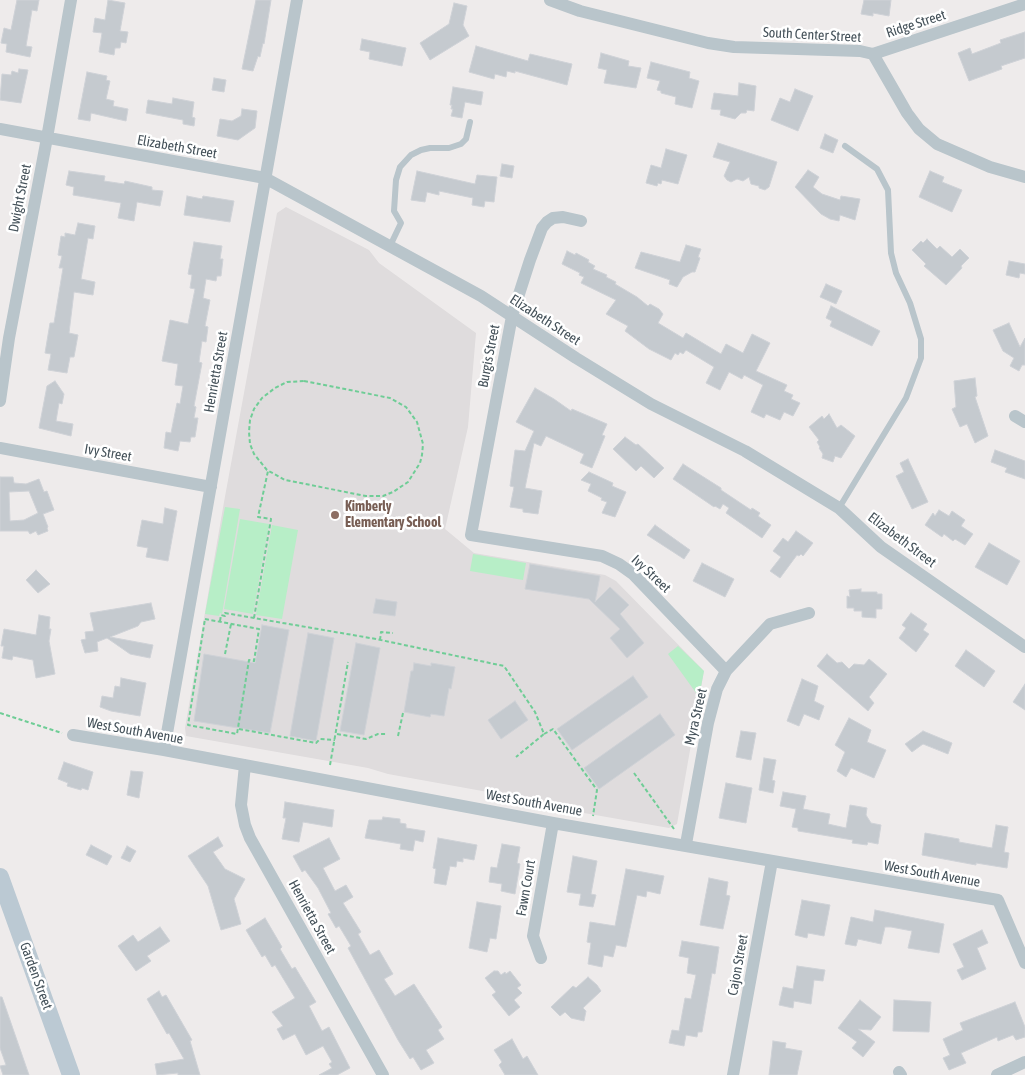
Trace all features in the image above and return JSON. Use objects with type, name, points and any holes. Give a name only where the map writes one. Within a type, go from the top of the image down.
[{"type":"street","name":"Dwight Street","points":[[0,401],[9,338],[71,0]]},
{"type":"street","name":"Henrietta Street","points":[[164,750],[297,0]]},
{"type":"street","name":"South Center Street","points":[[550,0],[583,5],[708,43],[734,46],[860,51],[873,54],[907,113],[919,129],[937,144],[990,167],[1025,177]]},
{"type":"street","name":"Ridge Street","points":[[873,54],[1025,4]]},
{"type":"street","name":"Elizabeth Street","points":[[0,129],[265,178],[481,296],[651,404],[745,450],[839,508],[881,547],[1025,647]]},
{"type":"street","name":"Burgis Street","points":[[470,536],[512,316],[530,260],[542,228],[553,218],[563,217],[581,221]]},
{"type":"street","name":"Ivy Street","points":[[0,448],[211,487]]},
{"type":"street","name":"Ivy Street","points":[[470,536],[602,556],[619,564],[633,574],[726,671]]},
{"type":"street","name":"Myra Street","points":[[686,844],[708,723],[717,689],[726,671],[770,624],[810,612]]},
{"type":"street","name":"West South Avenue","points":[[73,735],[998,900],[1025,963]]},
{"type":"street","name":"Henrietta Street","points":[[245,765],[241,804],[245,825],[250,838],[383,1075]]},
{"type":"street","name":"Fawn Court","points":[[541,958],[533,936],[554,822]]},
{"type":"street","name":"Cajon Street","points":[[733,1075],[772,861]]},
{"type":"street","name":"Garden Street","points":[[0,877],[71,1075]]},
{"type":"street","points":[[997,1075],[1025,1062]]},
{"type":"lane","points":[[390,246],[401,222],[394,211],[396,180],[400,167],[411,155],[421,150],[449,148],[461,144],[466,139],[470,122]]},
{"type":"lane","points":[[839,508],[906,398],[921,358],[920,339],[910,303],[896,274],[891,252],[888,190],[877,169],[845,146]]},
{"type":"path","points":[[304,381],[390,398],[412,413],[418,422],[422,434],[424,450],[415,472],[402,487],[383,496],[366,496],[285,480],[268,471],[254,454],[249,432],[250,420],[254,409],[262,398],[287,382],[304,381]]},
{"type":"path","points":[[254,618],[271,519],[258,517],[268,471]]},
{"type":"path","points":[[220,622],[221,615],[225,616],[225,614],[254,618],[380,640],[504,666],[535,712],[544,734]]},
{"type":"path","points":[[205,619],[220,622],[259,629],[254,661],[249,660],[237,734],[188,725],[205,619]]},
{"type":"path","points":[[226,654],[231,624]]},
{"type":"path","points":[[380,640],[381,632],[393,633]]},
{"type":"path","points":[[330,765],[348,662]]},
{"type":"path","name":"West South Avenue","points":[[0,713],[73,735]]},
{"type":"path","points":[[398,736],[403,713]]},
{"type":"path","points":[[238,729],[316,743],[320,738],[335,740]]},
{"type":"path","points":[[516,757],[553,729],[597,790],[593,816]]},
{"type":"path","points":[[336,734],[366,739],[378,734],[387,734]]},
{"type":"path","points":[[634,773],[674,829]]},
{"type":"shaded area","name":"Kimberly Elementary School","points":[[286,207],[369,250],[379,263],[476,333],[468,427],[445,529],[474,553],[605,575],[616,581],[704,671],[677,824],[669,828],[550,807],[549,803],[388,774],[368,768],[186,736],[185,728],[224,502],[277,213]]},
{"type":"green space","points":[[225,507],[240,509],[222,614],[220,613],[219,616],[205,614]]},
{"type":"green space","points":[[240,519],[269,524],[253,614],[224,609]]},
{"type":"green space","points":[[272,525],[298,530],[282,619],[256,615]]},
{"type":"green space","points":[[473,554],[526,563],[523,580],[470,571]]},
{"type":"green space","points":[[678,646],[704,671],[699,697],[668,654]]},
{"type":"building","points":[[17,0],[39,0],[37,11],[32,10],[26,46],[32,47],[30,57],[6,52],[7,44],[1,43],[4,28],[11,30]]},
{"type":"building","points":[[108,0],[125,3],[120,31],[128,32],[126,43],[121,42],[120,48],[115,48],[114,55],[99,52],[102,33],[93,32],[95,18],[105,20]]},
{"type":"building","points":[[256,0],[271,0],[264,44],[253,71],[242,69]]},
{"type":"building","points":[[864,0],[891,0],[889,16],[873,13],[873,16],[861,14]]},
{"type":"building","points":[[454,3],[467,6],[463,25],[469,36],[430,60],[420,43],[449,24]]},
{"type":"building","points":[[1025,32],[1025,58],[1001,66],[1002,69],[969,81],[958,53],[970,48],[972,54],[1001,43],[1000,40]]},
{"type":"building","points":[[362,39],[406,48],[402,66],[369,59],[370,52],[360,50]]},
{"type":"building","points":[[476,46],[528,61],[530,54],[572,64],[567,85],[515,71],[515,73],[507,71],[506,77],[495,74],[494,79],[469,72]]},
{"type":"building","points":[[601,53],[629,61],[628,66],[641,68],[636,88],[604,83],[607,70],[598,68]]},
{"type":"building","points":[[651,62],[690,72],[689,78],[699,81],[692,108],[675,104],[676,97],[657,90],[660,81],[647,78]]},
{"type":"building","points":[[19,69],[28,70],[21,103],[0,100],[2,74],[11,75],[12,71],[18,73]]},
{"type":"building","points":[[87,72],[107,76],[106,80],[110,81],[106,99],[114,101],[113,106],[128,109],[126,121],[91,113],[90,121],[78,119]]},
{"type":"building","points":[[214,78],[226,80],[224,92],[212,90]]},
{"type":"building","points":[[739,83],[756,86],[754,111],[747,110],[746,113],[741,113],[735,119],[720,115],[721,110],[711,109],[714,93],[738,96]]},
{"type":"building","points":[[453,87],[483,92],[481,105],[465,102],[462,118],[451,116],[453,109],[451,109],[452,105],[450,105]]},
{"type":"building","points":[[795,89],[813,96],[798,131],[771,120],[780,98],[790,102]]},
{"type":"building","points":[[173,98],[194,102],[192,117],[195,118],[194,126],[183,124],[183,120],[146,113],[148,100],[172,104]]},
{"type":"building","points":[[242,109],[257,111],[255,128],[238,140],[217,136],[220,119],[232,121],[241,116]]},
{"type":"building","points":[[825,134],[838,140],[833,153],[820,148]]},
{"type":"building","points":[[718,143],[777,162],[769,187],[765,190],[751,184],[749,177],[743,181],[737,179],[731,182],[727,180],[724,176],[730,162],[713,157]]},
{"type":"building","points":[[666,149],[687,155],[678,184],[662,180],[661,184],[658,183],[657,186],[646,183],[651,165],[661,168]]},
{"type":"building","points":[[502,164],[514,166],[512,178],[500,176]]},
{"type":"building","points":[[808,170],[819,177],[813,187],[822,194],[840,200],[841,196],[860,199],[855,220],[840,215],[839,221],[830,219],[821,214],[795,187]]},
{"type":"building","points":[[69,171],[105,176],[104,181],[124,184],[125,181],[152,187],[152,190],[163,191],[160,206],[137,202],[134,221],[118,218],[121,203],[73,195],[74,187],[66,185]]},
{"type":"building","points":[[417,171],[475,184],[477,175],[497,177],[494,202],[485,201],[484,207],[472,205],[473,198],[439,191],[439,195],[427,192],[425,202],[411,200]]},
{"type":"building","points":[[930,171],[944,177],[942,182],[962,190],[952,212],[919,197]]},
{"type":"building","points":[[187,196],[202,199],[203,196],[234,201],[230,222],[184,215]]},
{"type":"building","points":[[78,223],[95,226],[93,239],[88,238],[81,279],[95,282],[93,295],[74,292],[69,333],[78,335],[74,357],[70,357],[67,373],[48,370],[51,354],[45,353],[50,323],[54,323],[63,268],[59,268],[62,256],[58,255],[61,236],[65,237],[65,233],[75,235]]},
{"type":"building","points":[[927,239],[937,249],[940,246],[952,257],[960,249],[969,258],[946,285],[924,266],[926,264],[912,250],[921,241],[923,243]]},
{"type":"building","points":[[194,242],[222,246],[220,259],[223,259],[221,276],[217,276],[216,281],[206,279],[203,298],[210,300],[205,326],[208,327],[206,342],[202,341],[199,362],[202,363],[194,406],[196,407],[194,418],[198,418],[195,437],[191,437],[190,442],[180,441],[178,451],[164,448],[166,432],[171,433],[177,403],[180,404],[183,386],[175,385],[178,364],[162,361],[170,320],[188,324],[195,289],[190,288],[192,275],[188,274]]},
{"type":"building","points":[[686,245],[701,249],[698,257],[700,258],[695,272],[683,277],[677,287],[669,284],[670,280],[635,268],[641,252],[680,262]]},
{"type":"building","points":[[567,251],[575,255],[576,253],[589,260],[588,262],[595,266],[593,269],[607,275],[606,277],[616,282],[615,284],[648,306],[650,304],[659,309],[663,314],[658,323],[683,338],[686,333],[721,354],[726,344],[743,353],[752,334],[770,343],[756,371],[787,385],[784,391],[793,395],[791,399],[800,403],[793,416],[784,412],[780,420],[766,414],[764,418],[751,412],[763,385],[744,375],[742,379],[729,372],[720,390],[706,383],[714,367],[686,350],[683,354],[680,352],[678,355],[675,353],[671,360],[649,349],[625,331],[628,326],[606,314],[616,300],[581,283],[584,277],[579,275],[580,273],[562,264]]},
{"type":"building","points":[[1009,261],[1025,264],[1025,274],[1020,273],[1019,278],[1006,275]]},
{"type":"building","points":[[826,284],[842,291],[836,304],[820,297]]},
{"type":"building","points":[[831,306],[880,331],[872,346],[830,326],[832,321],[826,318]]},
{"type":"building","points":[[1009,323],[1020,347],[1025,338],[1025,365],[1022,365],[1019,371],[1010,366],[1014,358],[1003,351],[993,330]]},
{"type":"building","points":[[975,378],[977,396],[975,397],[988,436],[975,443],[967,424],[960,427],[952,409],[956,407],[954,381]]},
{"type":"building","points":[[55,381],[64,394],[62,404],[59,403],[56,421],[73,424],[71,436],[39,428],[47,386]]},
{"type":"building","points":[[535,388],[571,411],[572,409],[607,424],[602,435],[605,436],[592,468],[580,463],[584,454],[546,436],[541,446],[534,443],[525,488],[542,491],[538,514],[523,512],[523,509],[510,507],[514,487],[510,486],[515,450],[525,451],[534,431],[516,422]]},
{"type":"building","points":[[829,414],[837,428],[841,425],[855,436],[841,458],[835,456],[833,462],[822,458],[823,454],[817,442],[819,440],[809,427],[822,416],[824,419]]},
{"type":"building","points":[[625,437],[636,445],[638,444],[664,468],[654,478],[641,466],[636,471],[613,449]]},
{"type":"building","points":[[995,450],[1025,461],[1025,479],[1005,472],[1007,468],[991,462]]},
{"type":"building","points":[[908,459],[928,502],[912,509],[896,476],[904,472],[900,463]]},
{"type":"building","points":[[683,464],[751,510],[752,508],[760,513],[758,516],[771,525],[762,538],[726,513],[729,508],[723,504],[720,509],[714,507],[673,479]]},
{"type":"building","points":[[589,472],[613,483],[612,486],[626,492],[615,517],[602,513],[607,502],[588,491],[591,484],[581,480]]},
{"type":"building","points":[[0,477],[13,477],[14,483],[26,484],[39,479],[44,492],[47,491],[54,510],[43,514],[48,531],[38,535],[36,531],[30,534],[28,531],[0,531]],"holes":[[[29,491],[38,513],[24,520],[10,521],[9,492]]]},
{"type":"building","points":[[165,508],[177,511],[168,561],[146,557],[148,548],[137,546],[142,520],[163,524]]},
{"type":"building","points":[[939,510],[949,516],[952,511],[965,520],[961,526],[973,534],[965,545],[955,539],[953,541],[944,534],[942,537],[925,525],[933,513],[935,516]]},
{"type":"building","points":[[655,525],[690,550],[684,559],[647,535]]},
{"type":"building","points":[[796,531],[813,543],[803,556],[801,554],[797,555],[780,578],[770,571],[781,557],[773,551],[783,538],[788,542]]},
{"type":"building","points":[[989,543],[1020,561],[1007,585],[975,567]]},
{"type":"building","points":[[702,563],[734,579],[725,597],[693,581]]},
{"type":"building","points":[[530,564],[600,576],[595,602],[610,587],[629,605],[620,614],[644,643],[627,658],[610,638],[620,629],[589,599],[525,589]]},
{"type":"building","points":[[36,570],[50,584],[38,593],[26,580]]},
{"type":"building","points":[[861,589],[861,592],[877,592],[877,594],[882,594],[882,609],[876,609],[876,618],[862,617],[862,611],[854,611],[854,608],[847,608],[847,596],[850,597],[849,590]]},
{"type":"building","points":[[376,599],[397,602],[395,616],[373,613]]},
{"type":"building","points":[[151,603],[155,619],[141,622],[138,626],[110,637],[153,645],[150,658],[130,654],[107,638],[97,642],[98,651],[85,653],[81,640],[86,639],[85,632],[94,631],[90,613]]},
{"type":"building","points":[[911,613],[927,624],[923,630],[929,634],[916,652],[899,638],[906,628],[902,625]]},
{"type":"building","points":[[39,615],[50,617],[49,641],[55,674],[36,678],[33,660],[13,656],[12,660],[2,658],[4,646],[1,646],[4,629],[36,635]]},
{"type":"building","points":[[262,625],[289,630],[270,733],[194,721],[204,654],[255,663]]},
{"type":"building","points":[[308,633],[334,638],[316,741],[290,736]]},
{"type":"building","points":[[356,643],[380,648],[364,735],[340,731]]},
{"type":"building","points":[[966,650],[995,671],[984,687],[955,666]]},
{"type":"building","points":[[827,654],[837,663],[842,662],[849,669],[854,664],[864,665],[869,659],[887,674],[869,697],[874,703],[868,711],[817,666]]},
{"type":"building","points":[[414,663],[431,666],[431,663],[455,667],[444,716],[431,714],[430,717],[404,712]]},
{"type":"building","points":[[633,676],[648,697],[572,750],[557,729]]},
{"type":"building","points":[[121,678],[146,683],[140,716],[100,707],[102,696],[113,698],[115,686],[120,687]]},
{"type":"building","points":[[802,679],[818,686],[814,701],[824,706],[819,720],[804,714],[799,726],[787,721]]},
{"type":"building","points":[[1025,684],[1025,710],[1013,702]]},
{"type":"building","points":[[515,701],[528,720],[501,739],[488,720]]},
{"type":"building","points":[[660,714],[675,735],[599,789],[584,768]]},
{"type":"building","points":[[849,718],[871,730],[867,742],[886,750],[874,778],[851,768],[846,777],[837,771],[845,752],[835,745]]},
{"type":"building","points":[[741,731],[756,733],[751,760],[736,757]]},
{"type":"building","points":[[923,731],[952,743],[948,754],[923,744],[912,752],[905,744]]},
{"type":"building","points":[[764,758],[776,760],[772,780],[775,781],[773,793],[759,790]]},
{"type":"building","points":[[64,762],[93,772],[88,790],[67,786],[68,783],[58,779]]},
{"type":"building","points":[[131,771],[143,772],[139,798],[127,795]]},
{"type":"building","points":[[726,783],[752,788],[746,823],[719,818]]},
{"type":"building","points":[[783,792],[806,796],[803,809],[830,814],[828,824],[846,828],[850,805],[867,808],[866,815],[871,823],[881,825],[878,844],[868,842],[867,845],[852,843],[853,840],[798,831],[798,828],[792,827],[796,809],[780,806]]},
{"type":"building","points":[[285,802],[334,810],[332,827],[303,822],[299,842],[282,839],[286,818],[283,818]]},
{"type":"building","points":[[383,817],[400,819],[400,823],[406,824],[406,828],[425,831],[423,842],[415,840],[413,851],[400,849],[401,844],[365,838],[369,820],[382,820]]},
{"type":"building","points":[[996,825],[1008,827],[1004,852],[1009,853],[1007,868],[976,863],[976,865],[922,855],[925,833],[959,839],[959,842],[992,848]]},
{"type":"building","points":[[218,837],[223,846],[213,852],[225,869],[245,879],[234,899],[241,924],[221,930],[208,886],[188,856]]},
{"type":"building","points":[[329,838],[340,859],[323,868],[335,891],[346,885],[353,897],[343,903],[361,932],[358,934],[370,955],[379,950],[393,974],[384,979],[395,996],[414,984],[442,1027],[438,1030],[444,1039],[426,1050],[434,1063],[421,1070],[413,1057],[410,1059],[398,1040],[348,948],[351,946],[339,926],[336,928],[328,914],[331,913],[318,888],[305,870],[302,872],[293,856]]},
{"type":"building","points":[[438,838],[477,845],[474,860],[463,858],[463,862],[457,861],[456,867],[450,866],[446,885],[434,883],[436,869],[433,868]]},
{"type":"building","points":[[502,844],[520,847],[517,863],[520,864],[515,894],[501,891],[502,884],[489,882],[491,867],[497,868]]},
{"type":"building","points":[[91,845],[112,856],[107,865],[86,855]]},
{"type":"building","points":[[127,846],[136,851],[130,862],[121,858]]},
{"type":"building","points":[[573,856],[597,861],[591,894],[596,895],[593,907],[579,905],[581,894],[567,892]]},
{"type":"building","points":[[626,869],[664,876],[660,894],[647,891],[646,897],[637,895],[626,947],[616,945],[613,957],[604,955],[602,967],[588,964],[591,943],[587,942],[590,922],[615,926]]},
{"type":"building","points":[[709,878],[728,882],[726,895],[730,896],[723,929],[700,925]]},
{"type":"building","points":[[802,900],[830,905],[824,936],[808,933],[807,938],[795,935]]},
{"type":"building","points":[[477,902],[501,906],[496,939],[490,938],[487,952],[469,948]]},
{"type":"building","points":[[875,910],[944,924],[939,953],[908,948],[912,931],[891,927],[885,927],[881,944],[858,939],[856,946],[845,944],[851,917],[873,922]]},
{"type":"building","points":[[265,918],[292,969],[295,967],[316,1002],[309,1006],[322,1031],[329,1027],[350,1068],[337,1075],[319,1075],[332,1068],[329,1064],[332,1062],[323,1046],[306,1055],[295,1034],[283,1040],[277,1029],[283,1026],[272,1012],[295,998],[275,965],[272,967],[265,955],[262,957],[246,930]]},
{"type":"building","points":[[160,927],[170,941],[147,956],[151,961],[136,971],[118,946],[133,935],[138,942]]},
{"type":"building","points":[[982,930],[988,943],[977,948],[986,969],[962,980],[957,970],[964,967],[953,944]]},
{"type":"building","points":[[682,941],[719,947],[715,974],[712,973],[702,1032],[698,1032],[697,1037],[686,1035],[684,1046],[669,1043],[672,1030],[679,1031],[685,998],[691,999],[696,975],[687,973],[689,958],[679,956]]},
{"type":"building","points":[[797,966],[825,970],[823,981],[814,980],[811,1004],[794,1001],[793,1008],[779,1005],[783,987],[793,989]]},
{"type":"building","points":[[494,971],[498,971],[501,975],[510,971],[521,985],[517,988],[522,993],[514,1000],[520,1007],[509,1016],[492,995],[496,992],[485,978]]},
{"type":"building","points":[[588,977],[601,991],[583,1008],[586,1011],[584,1021],[571,1018],[565,1012],[560,1016],[551,1007],[573,986],[576,988]]},
{"type":"building","points":[[159,991],[162,997],[166,995],[192,1040],[190,1041],[200,1075],[178,1075],[178,1073],[157,1075],[155,1064],[184,1059],[147,999]]},
{"type":"building","points":[[0,997],[2,997],[29,1075],[3,1075],[0,1066],[6,1065],[0,1048]]},
{"type":"building","points":[[860,1000],[881,1017],[871,1030],[858,1029],[875,1042],[863,1057],[852,1048],[857,1042],[838,1028]]},
{"type":"building","points":[[894,1000],[931,1002],[929,1032],[893,1031]]},
{"type":"building","points":[[1015,1002],[1025,1027],[1025,1037],[1016,1040],[1013,1035],[998,1041],[997,1037],[961,1053],[966,1063],[949,1070],[943,1058],[950,1055],[943,1039],[963,1030],[960,1023]]},
{"type":"building","points":[[512,1039],[523,1059],[527,1056],[538,1075],[505,1075],[499,1065],[502,1062],[494,1050]]},
{"type":"building","points":[[773,1041],[786,1043],[785,1048],[802,1051],[797,1075],[769,1075]]},
{"type":"place","name":"Kimberly Elementary School","points":[[335,515]]}]
